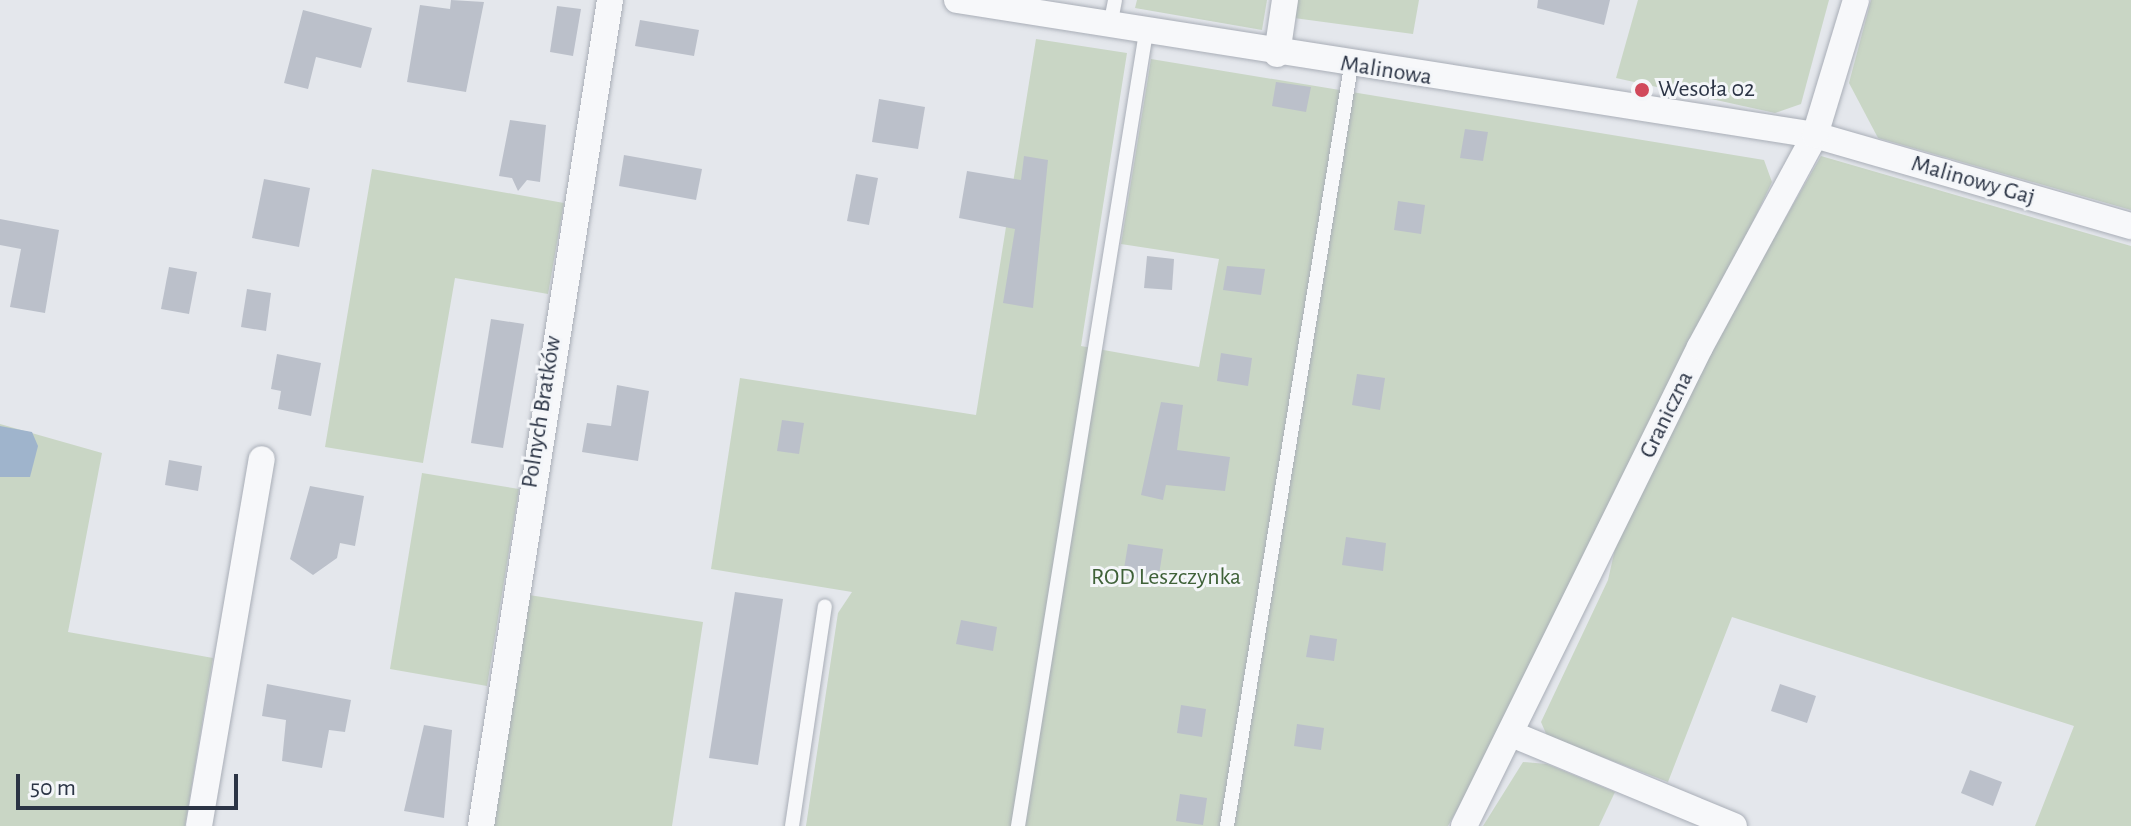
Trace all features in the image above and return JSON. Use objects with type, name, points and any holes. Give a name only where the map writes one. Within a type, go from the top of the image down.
[{"type":"street","name":"Polnych Bratków","points":[[481,826],[610,0]]},
{"type":"street","name":"Malinowa","points":[[957,0],[1112,13],[1146,32],[1351,66],[1815,135]]},
{"type":"street","points":[[1277,54],[1285,0]]},
{"type":"street","name":"Graniczna","points":[[1464,826],[1514,735],[1700,347],[1815,135],[1856,0]]},
{"type":"street","name":"Malinowy Gaj","points":[[1815,135],[2131,226]]},
{"type":"street","points":[[199,826],[262,459]]},
{"type":"street","points":[[1514,735],[1734,826]]},
{"type":"lane","points":[[1018,826],[1146,32]]},
{"type":"lane","points":[[1227,826],[1351,66]]},
{"type":"lane","points":[[792,826],[825,606]]},
{"type":"green space","points":[[1137,0],[1267,0],[1262,30],[1135,8]]},
{"type":"green space","points":[[1298,0],[1419,0],[1413,34],[1294,18]]},
{"type":"green space","points":[[1638,0],[1829,0],[1801,104],[1775,113],[1616,78]]},
{"type":"green space","points":[[1871,0],[2131,0],[2131,210],[1878,138],[1849,83]]},
{"type":"green space","name":"ROD Leszczynka","points":[[1036,39],[1127,53],[1081,346],[1199,367],[1219,259],[1121,244],[1151,59],[1764,160],[1772,182],[1557,631],[1448,826],[806,826],[838,613],[852,592],[711,569],[740,378],[976,415]]},
{"type":"green space","points":[[1821,156],[2131,246],[2131,826],[2035,826],[2074,726],[1732,617],[1668,782],[1547,736],[1541,722],[1608,580],[1619,531],[1689,386]]},
{"type":"green space","points":[[372,169],[564,203],[548,294],[455,278],[423,463],[325,447]]},
{"type":"green space","points":[[0,424],[102,453],[68,632],[213,658],[185,826],[0,826]]},
{"type":"green space","points":[[422,473],[519,489],[487,686],[390,669]]},
{"type":"green space","points":[[529,595],[703,622],[672,826],[492,826]]},
{"type":"green space","points":[[1523,762],[1547,764],[1615,792],[1599,826],[1483,826]]},
{"type":"water","points":[[0,426],[32,432],[38,446],[30,477],[0,477]]},
{"type":"building","points":[[451,0],[484,2],[466,92],[407,82],[420,5],[450,9]]},
{"type":"building","points":[[1538,0],[1610,0],[1604,25],[1537,8]]},
{"type":"building","points":[[557,6],[581,9],[573,56],[550,52]]},
{"type":"building","points":[[303,10],[372,28],[361,68],[316,57],[308,89],[284,83]]},
{"type":"building","points":[[640,20],[699,30],[694,56],[635,46]]},
{"type":"building","points":[[1276,82],[1311,87],[1306,112],[1272,106]]},
{"type":"building","points":[[879,99],[925,107],[918,149],[872,142]]},
{"type":"building","points":[[510,120],[546,125],[540,182],[527,180],[518,191],[512,178],[499,176]]},
{"type":"building","points":[[1465,129],[1488,132],[1483,161],[1460,158]]},
{"type":"building","points":[[624,155],[702,169],[696,200],[619,186]]},
{"type":"building","points":[[1024,156],[1048,160],[1033,308],[1003,303],[1015,229],[959,218],[967,171],[1021,180]]},
{"type":"building","points":[[856,174],[878,178],[869,225],[847,221]]},
{"type":"building","points":[[264,179],[310,188],[299,247],[252,238]]},
{"type":"building","points":[[1398,201],[1425,205],[1421,234],[1394,230]]},
{"type":"building","points":[[0,219],[59,230],[45,313],[10,307],[21,249],[0,245]]},
{"type":"building","points":[[1147,256],[1174,259],[1172,290],[1144,288]]},
{"type":"building","points":[[1227,266],[1265,269],[1261,295],[1223,290]]},
{"type":"building","points":[[169,267],[197,272],[189,314],[161,309]]},
{"type":"building","points":[[247,289],[271,293],[266,331],[241,327]]},
{"type":"building","points":[[491,319],[524,324],[503,448],[471,443]]},
{"type":"building","points":[[1221,353],[1252,358],[1248,386],[1217,381]]},
{"type":"building","points":[[277,354],[321,363],[311,416],[278,409],[281,391],[271,389]]},
{"type":"building","points":[[1357,374],[1385,378],[1380,410],[1352,405]]},
{"type":"building","points":[[617,385],[649,391],[638,461],[582,452],[587,423],[611,426]]},
{"type":"building","points":[[1161,402],[1183,405],[1177,450],[1230,457],[1225,491],[1166,485],[1163,500],[1141,495]]},
{"type":"building","points":[[782,420],[804,423],[799,454],[777,451]]},
{"type":"building","points":[[169,460],[202,466],[198,491],[165,485]]},
{"type":"building","points":[[310,486],[364,496],[355,546],[340,543],[337,558],[313,575],[290,559]]},
{"type":"building","points":[[1346,537],[1386,543],[1383,571],[1342,565]]},
{"type":"building","points":[[1128,544],[1163,549],[1158,581],[1123,575]]},
{"type":"building","points":[[735,592],[783,599],[758,765],[709,758]]},
{"type":"building","points":[[961,620],[997,627],[993,651],[956,644]]},
{"type":"building","points":[[1310,635],[1337,639],[1334,661],[1306,657]]},
{"type":"building","points":[[267,684],[351,700],[345,732],[329,730],[322,768],[282,761],[286,720],[262,716]]},
{"type":"building","points":[[1780,684],[1816,696],[1807,723],[1771,711]]},
{"type":"building","points":[[1181,705],[1206,709],[1202,737],[1177,733]]},
{"type":"building","points":[[1297,724],[1324,728],[1321,750],[1294,746]]},
{"type":"building","points":[[424,725],[452,730],[444,818],[404,811]]},
{"type":"building","points":[[1970,770],[2002,782],[1993,806],[1961,793]]},
{"type":"building","points":[[1180,794],[1207,798],[1203,825],[1176,821]]},
{"type":"place","name":"Wesoła 02","points":[[1642,90]]}]
